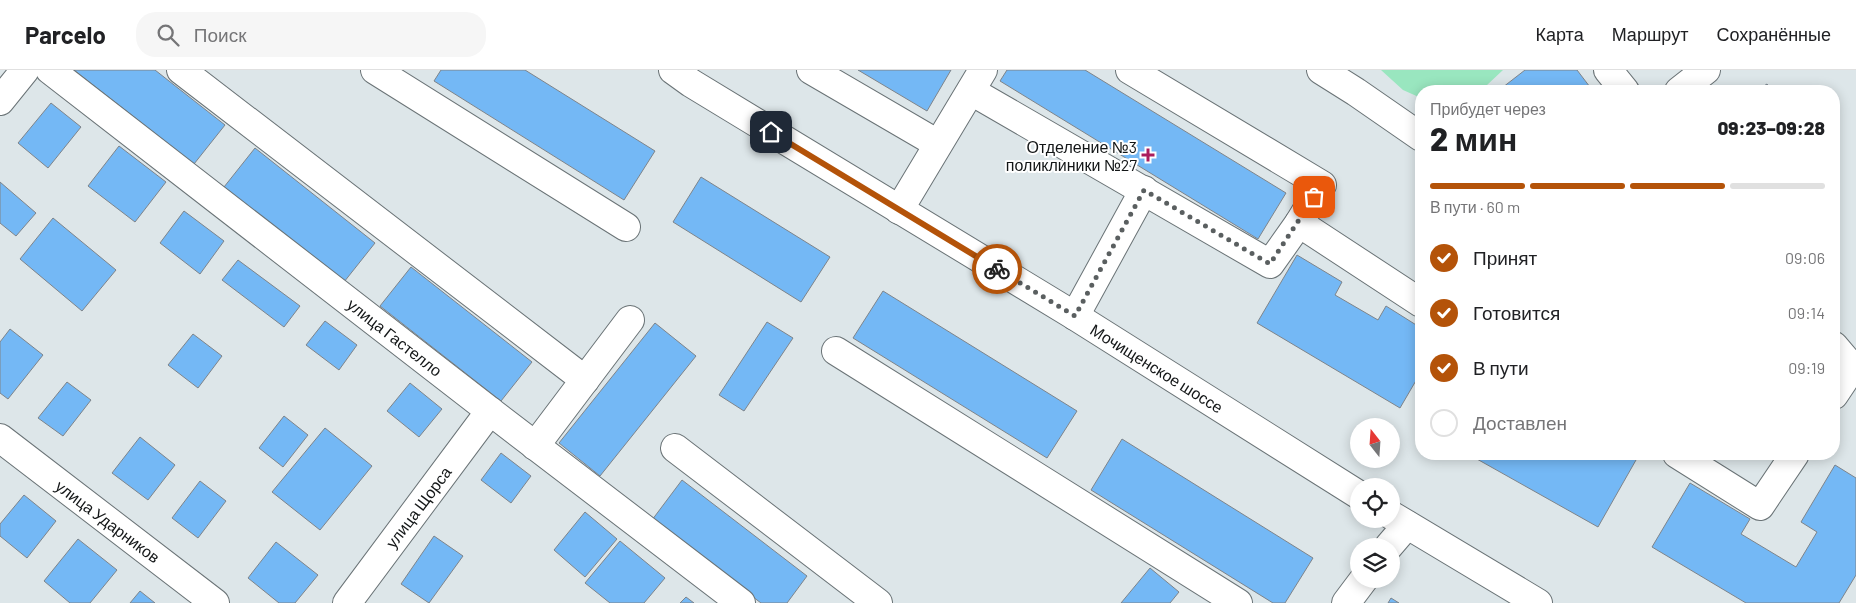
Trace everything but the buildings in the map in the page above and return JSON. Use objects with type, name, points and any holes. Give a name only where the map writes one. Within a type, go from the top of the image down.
[{"type":"street","points":[[0,101],[25,70]]},
{"type":"street","name":"улица Гастелло","points":[[50,70],[741,603]]},
{"type":"street","points":[[181,70],[586,380]]},
{"type":"street","points":[[375,70],[626,227]]},
{"type":"street","name":"Мочищенское шоссе","points":[[673,70],[691,83],[1075,316],[1350,489]]},
{"type":"street","points":[[812,70],[938,144]]},
{"type":"street","points":[[900,210],[977,81],[1144,190],[1270,264],[1299,223],[1322,185],[1130,70]]},
{"type":"street","points":[[1320,70],[1356,92],[1415,133]]},
{"type":"street","points":[[1608,70],[1620,85]]},
{"type":"street","points":[[1686,85],[1706,70]]},
{"type":"street","points":[[1075,316],[1144,190]]},
{"type":"street","points":[[1299,223],[1415,299]]},
{"type":"street","points":[[536,446],[630,320]]},
{"type":"street","points":[[836,351],[1238,603]]},
{"type":"street","points":[[1840,352],[1855,368],[1840,388]]},
{"type":"street","name":"улица Щорса","points":[[347,603],[490,411]]},
{"type":"street","name":"улица Ударников","points":[[0,438],[215,603]]},
{"type":"street","points":[[675,448],[878,603]]},
{"type":"street","points":[[1687,460],[1760,506],[1791,460]]},
{"type":"street","points":[[1400,521],[1538,603]]},
{"type":"street","points":[[1346,603],[1357,588]]},
{"type":"green space","points":[[1381,70],[1503,70],[1487,85],[1415,85],[1415,95],[1403,90]]},
{"type":"way so far","points":[[997,269],[1075,316],[1144,190],[1270,264],[1299,223],[1314,197]]},
{"type":"place","name":"Отделение №3 поликлиники №27","points":[[1148,155]]},
{"type":"route","points":[[771,132],[997,269]]}]
